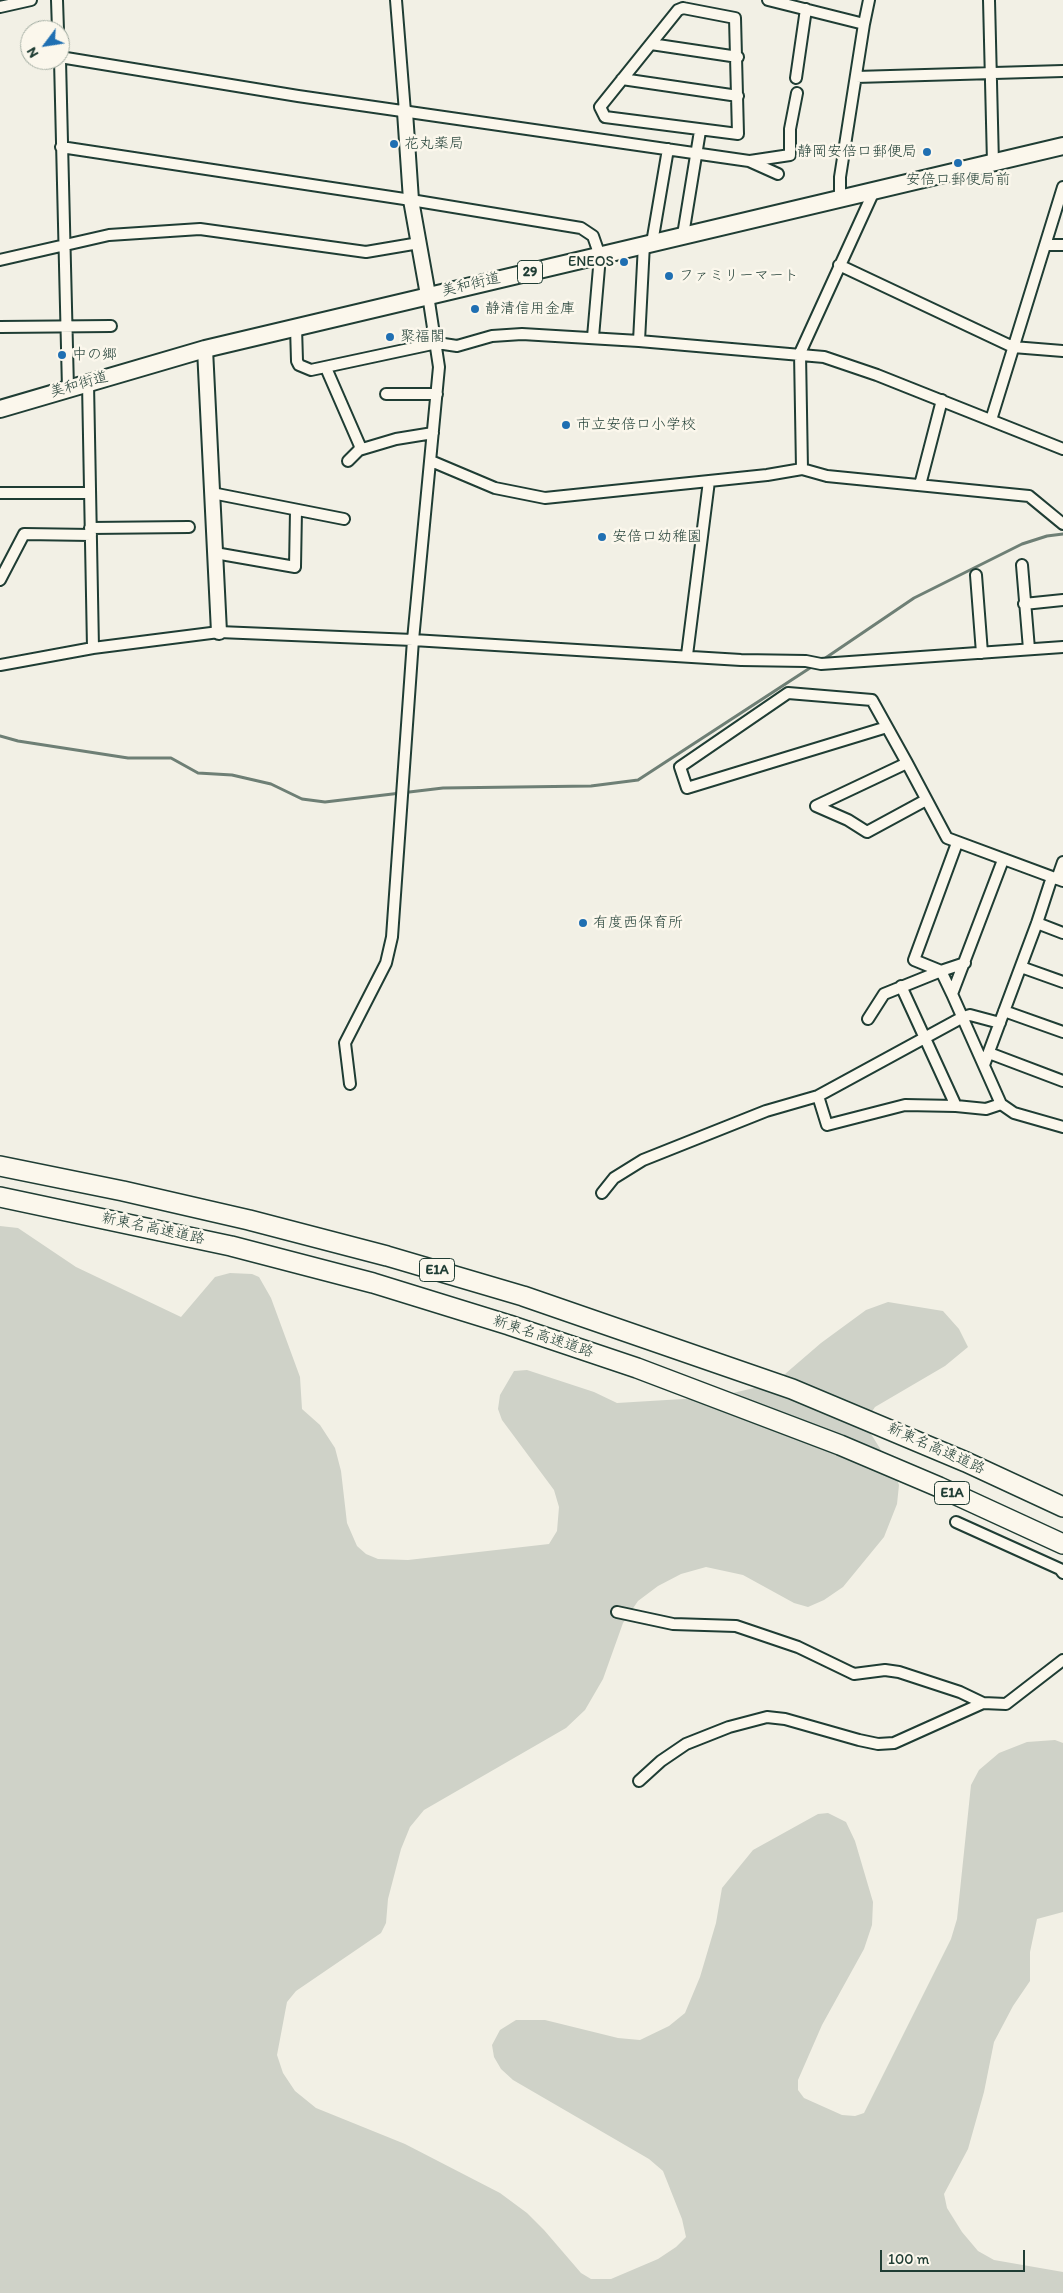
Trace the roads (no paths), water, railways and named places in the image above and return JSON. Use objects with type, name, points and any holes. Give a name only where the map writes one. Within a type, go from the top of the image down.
[{"type":"highway","name":"新東名高速道路","points":[[0,1166],[123,1191],[249,1220],[405,1261],[523,1296],[670,1345],[792,1389],[862,1417],[1063,1507]]},
{"type":"highway","name":"新東名高速道路","points":[[5,1198],[232,1246],[373,1283],[509,1325],[638,1368],[840,1444],[1063,1544]]},
{"type":"main road","name":"美和街道","points":[[0,409],[205,349],[1063,146]]},
{"type":"street","points":[[0,7],[31,0]]},
{"type":"street","points":[[57,0],[58,20]]},
{"type":"street","points":[[350,1084],[345,1043],[386,963],[392,937],[413,640],[439,367],[437,343],[411,200],[396,0]]},
{"type":"street","points":[[768,0],[864,24]]},
{"type":"street","points":[[840,200],[840,177],[869,0]]},
{"type":"street","points":[[989,0],[993,163]]},
{"type":"street","points":[[683,8],[735,18],[738,57],[738,134],[700,131],[605,117],[600,107],[678,10],[683,8]]},
{"type":"street","points":[[796,78],[806,9]]},
{"type":"street","points":[[651,44],[738,57]]},
{"type":"street","points":[[70,60],[405,112],[457,117],[749,161],[778,174]]},
{"type":"street","points":[[60,70],[68,389]]},
{"type":"street","points":[[856,77],[1063,71]]},
{"type":"street","points":[[622,79],[738,96]]},
{"type":"street","points":[[749,161],[790,155],[790,129],[797,93]]},
{"type":"street","points":[[683,235],[700,131]]},
{"type":"street","points":[[61,148],[411,200],[581,228],[593,236],[600,256],[593,338]]},
{"type":"street","points":[[639,341],[648,244],[668,149]]},
{"type":"street","points":[[991,420],[1063,187]]},
{"type":"street","points":[[802,469],[800,353],[874,191]]},
{"type":"street","points":[[0,260],[109,235],[200,229],[366,252],[419,243]]},
{"type":"street","points":[[1046,245],[1063,245]]},
{"type":"street","points":[[840,265],[1013,347],[1063,351]]},
{"type":"street","points":[[0,326],[111,326]]},
{"type":"street","points":[[296,327],[299,365],[311,370],[437,343],[457,346],[492,336],[522,334],[800,353],[848,364],[1063,449]]},
{"type":"street","points":[[205,349],[219,632]]},
{"type":"street","points":[[326,368],[360,446],[359,450]]},
{"type":"street","points":[[88,383],[93,648]]},
{"type":"street","points":[[386,394],[437,394]]},
{"type":"street","points":[[920,485],[942,400]]},
{"type":"street","points":[[348,461],[359,450],[396,439],[433,433]]},
{"type":"street","points":[[430,461],[495,488],[545,498],[560,498],[767,475],[802,469],[827,476],[1029,496],[1063,524]]},
{"type":"street","points":[[687,655],[709,481]]},
{"type":"street","points":[[0,493],[90,492]]},
{"type":"street","points":[[212,493],[344,519]]},
{"type":"street","points":[[215,553],[296,567],[296,510]]},
{"type":"street","points":[[1,577],[24,534],[189,527]]},
{"type":"street","points":[[1022,565],[1029,649]]},
{"type":"street","points":[[976,575],[982,653]]},
{"type":"street","points":[[1024,604],[1063,600]]},
{"type":"street","points":[[0,665],[93,648],[219,632],[413,640],[821,664],[1063,647]]},
{"type":"street","points":[[887,727],[686,788],[680,767],[788,693],[872,700],[887,727],[907,763],[947,838],[1057,879]]},
{"type":"street","points":[[907,763],[816,806],[848,820],[867,832],[926,800]]},
{"type":"street","points":[[957,843],[914,960],[941,971],[1001,1104],[1014,1113],[1063,1127]]},
{"type":"street","points":[[952,994],[1003,860]]},
{"type":"street","points":[[984,1064],[1037,924],[1063,862]]},
{"type":"street","points":[[1037,924],[1063,933]]},
{"type":"street","points":[[868,1019],[884,994],[941,971],[965,964]]},
{"type":"street","points":[[1021,967],[1063,982]]},
{"type":"street","points":[[901,986],[956,1106]]},
{"type":"street","points":[[1004,1011],[1063,1032]]},
{"type":"street","points":[[602,1194],[614,1178],[643,1160],[766,1111],[818,1096],[963,1018],[970,1015],[1000,1023]]},
{"type":"street","points":[[989,1053],[1063,1081]]},
{"type":"street","points":[[818,1096],[827,1125],[905,1104],[986,1109],[1001,1104]]},
{"type":"street","points":[[956,1522],[1063,1573]]},
{"type":"street","points":[[617,1612],[673,1624],[736,1626],[798,1647],[854,1674],[885,1670],[899,1672],[960,1692],[983,1703],[1006,1704],[1063,1660]]},
{"type":"street","points":[[639,1782],[661,1760],[686,1744],[729,1727],[767,1717],[785,1719],[878,1744],[894,1743],[983,1703]]},
{"type":"waterway","points":[[821,661],[914,598],[1022,544],[1047,536],[1063,534]]},
{"type":"waterway","points":[[0,736],[18,741],[128,758],[171,758],[198,773],[232,775],[271,784],[302,799],[325,802],[443,788],[591,786],[638,780],[813,666]]},
{"type":"place","name":"花丸薬局","points":[[394,144]]},
{"type":"place","name":"静岡安倍口郵便局","points":[[927,152]]},
{"type":"place","name":"安倍口郵便局前","points":[[958,163]]},
{"type":"place","name":"ENEOS","points":[[624,262]]},
{"type":"place","name":"ファミリーマート","points":[[669,276]]},
{"type":"place","name":"静清信用金庫","points":[[475,309]]},
{"type":"place","name":"聚福閣","points":[[390,337]]},
{"type":"place","name":"中の郷","points":[[62,355]]},
{"type":"place","name":"市立安倍口小学校","points":[[566,425]]},
{"type":"place","name":"安倍口幼稚園","points":[[602,537]]},
{"type":"place","name":"有度西保育所","points":[[583,923]]}]
